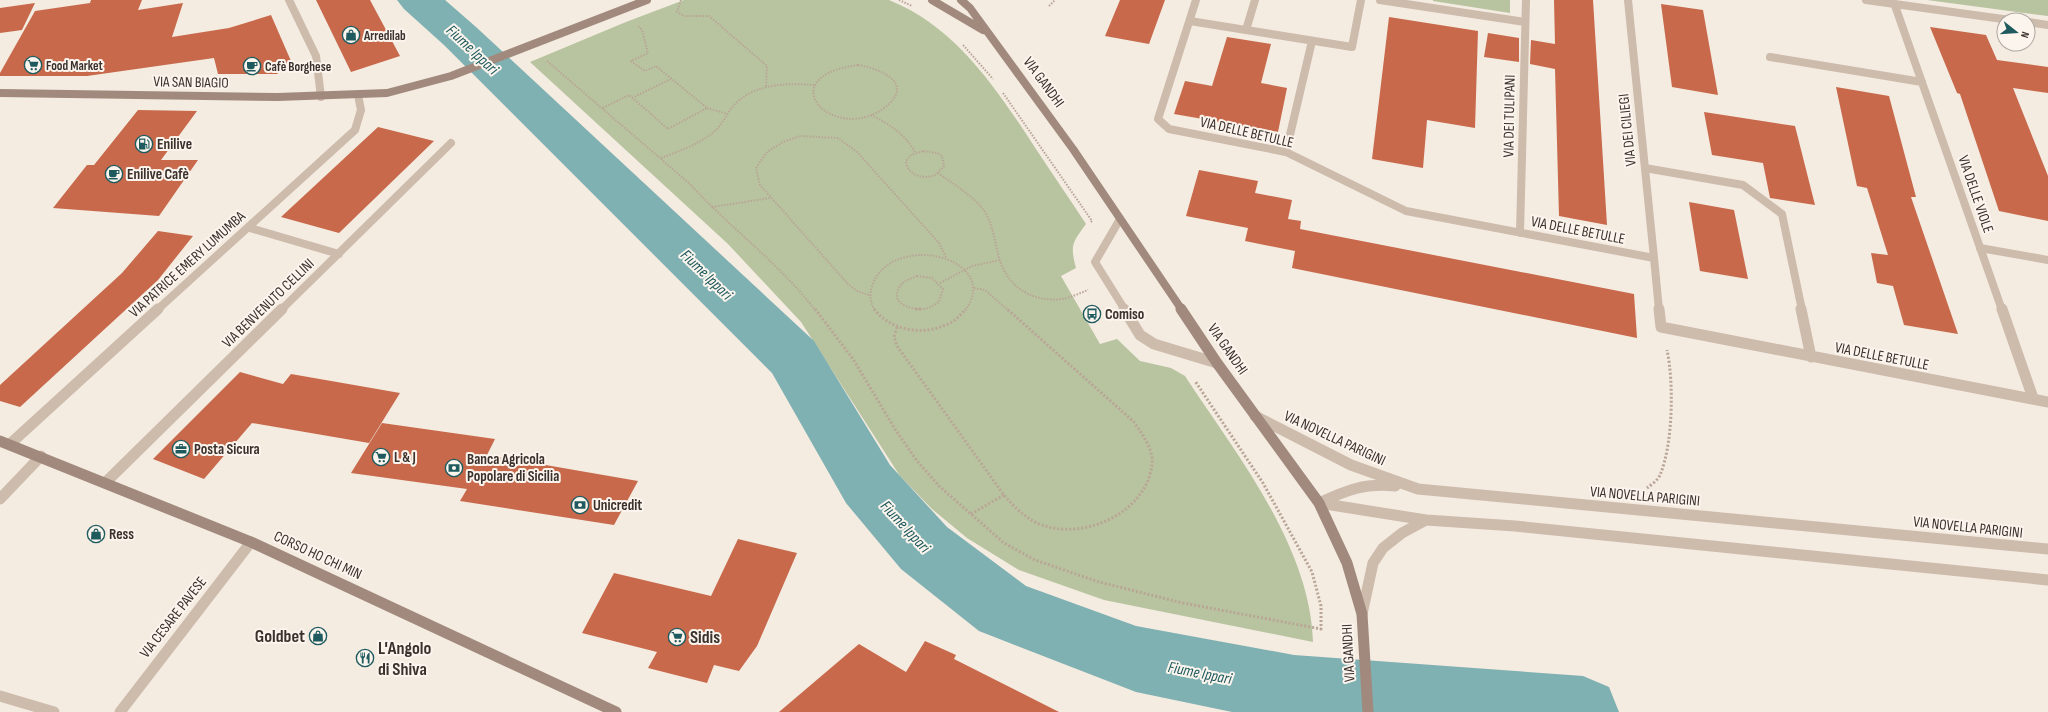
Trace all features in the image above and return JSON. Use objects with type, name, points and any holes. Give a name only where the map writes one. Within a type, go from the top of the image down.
[{"type":"main road","points":[[620,10],[639,0]]},
{"type":"main road","points":[[620,10],[647,0]]},
{"type":"main road","points":[[932,0],[989,33]]},
{"type":"main road","name":"VIA GANDHI","points":[[961,0],[970,8],[989,33],[1073,149],[1218,363],[1319,503],[1347,563],[1362,614],[1368,712]]},
{"type":"main road","name":"VIA SAN BIAGIO","points":[[0,93],[321,97],[387,93],[451,76],[620,10]]},
{"type":"main road","name":"CORSO HO CHI MIN","points":[[5,443],[41,456],[251,542],[616,712]]},
{"type":"street","points":[[289,0],[316,56],[321,97]]},
{"type":"street","name":"VIA DELLE BETULLE","points":[[1196,0],[1158,119],[1169,129],[1286,152],[1406,211],[1654,258]]},
{"type":"street","points":[[1246,30],[1255,0]]},
{"type":"street","points":[[1190,21],[1352,47],[1361,0]]},
{"type":"street","points":[[1380,0],[1526,22]]},
{"type":"street","name":"VIA DEI TULIPANI","points":[[1520,233],[1526,0]]},
{"type":"street","name":"VIA DEI CILIEGI","points":[[1628,0],[1654,258]]},
{"type":"street","points":[[1866,0],[1893,2],[1996,18]]},
{"type":"street","name":"VIA DELLE VIOLE","points":[[1893,2],[2033,398]]},
{"type":"street","points":[[2036,23],[2048,25]]},
{"type":"street","points":[[1286,152],[1312,41]]},
{"type":"street","points":[[1770,57],[1922,82]]},
{"type":"street","name":"VIA PATRICE EMERY LUMUMBA","points":[[5,443],[250,228],[355,130],[361,110],[358,95]]},
{"type":"street","name":"VIA BENVENUTO CELLINI","points":[[105,483],[451,143]]},
{"type":"street","points":[[1645,168],[1743,185],[1782,214],[1811,357]]},
{"type":"street","points":[[1120,219],[1095,262],[1140,335],[1154,344],[1218,363]]},
{"type":"street","points":[[250,228],[338,254]]},
{"type":"street","points":[[1980,248],[2048,260]]},
{"type":"street","points":[[1654,258],[1661,327]]},
{"type":"street","name":"VIA DELLE BETULLE","points":[[1661,327],[2048,402]]},
{"type":"street","name":"VIA NOVELLA PARIGINI","points":[[1255,416],[1351,465],[1418,488],[2048,550]]},
{"type":"street","points":[[0,499],[41,456]]},
{"type":"street","points":[[1319,503],[1356,486],[1373,484],[1418,488]]},
{"type":"street","points":[[1319,503],[1426,520],[1515,526],[2048,580]]},
{"type":"street","points":[[1362,614],[1373,563],[1383,548],[1402,533],[1426,520]]},
{"type":"street","name":"VIA CESARE PAVESE","points":[[120,712],[251,542]]},
{"type":"street","points":[[0,696],[54,712]]},
{"type":"path","points":[[681,0],[677,12],[684,16],[709,16],[766,66],[766,87]]},
{"type":"path","points":[[1049,6],[1055,0]]},
{"type":"path","points":[[634,21],[642,30],[648,53],[631,61],[645,71],[656,66],[707,108],[728,114]]},
{"type":"path","points":[[545,60],[603,108],[690,184],[711,207],[750,241],[806,298],[853,359],[895,429],[917,460],[939,486],[1004,543],[1035,560],[1098,582],[1183,603],[1321,629]]},
{"type":"path","points":[[844,66],[871,66],[882,70],[891,76],[896,84],[896,93],[892,101],[883,109],[871,115],[848,117],[826,112],[816,105],[812,95],[815,85],[821,78],[831,71],[844,66]]},
{"type":"path","points":[[632,98],[671,79]]},
{"type":"path","points":[[661,158],[704,140],[722,123],[741,99],[766,87],[794,83],[815,85]]},
{"type":"path","points":[[603,108],[629,95],[668,129],[707,108]]},
{"type":"path","points":[[871,115],[888,123],[900,133],[915,152]]},
{"type":"path","points":[[869,295],[857,291],[848,284],[760,185],[756,168],[767,152],[784,142],[800,136],[838,138],[862,157],[939,243],[946,257]]},
{"type":"path","points":[[930,151],[942,156],[944,166],[938,173],[927,177],[910,174],[906,168],[905,162],[915,152],[930,151]]},
{"type":"path","points":[[938,173],[984,211],[993,230],[1000,260],[1008,280],[1023,291],[1039,298],[1063,298],[1094,288]]},
{"type":"path","points":[[711,207],[770,198]]},
{"type":"path","points":[[923,254],[946,257],[966,269],[974,288],[972,301],[963,314],[950,324],[933,330],[915,331],[896,327],[882,320],[873,308],[869,295],[872,282],[881,270],[895,260],[911,255],[923,254]]},
{"type":"path","points":[[940,283],[966,269],[986,261],[1000,260]]},
{"type":"path","points":[[926,276],[940,283],[943,289],[939,302],[922,310],[912,310],[902,306],[896,299],[896,291],[900,284],[909,278],[926,276]]},
{"type":"path","points":[[896,327],[894,337],[898,346],[1004,495],[1021,514],[1046,526],[1072,529],[1102,524],[1128,508],[1145,487],[1152,465],[1145,439],[1133,420],[985,290],[974,288]]},
{"type":"path","points":[[1624,509],[1660,476],[1669,440],[1671,368],[1661,327]]},
{"type":"path","points":[[971,514],[1004,495]]},
{"type":"green space","points":[[684,0],[889,0],[913,12],[935,26],[972,61],[989,81],[1020,124],[1086,224],[1075,240],[1074,244],[1073,254],[1076,268],[1061,276],[1100,344],[1117,339],[1140,361],[1171,368],[1185,376],[1247,469],[1285,536],[1299,570],[1309,606],[1313,642],[1104,600],[1019,570],[967,538],[932,509],[900,476],[801,322],[728,244],[530,62],[626,22]]},
{"type":"green space","points":[[1510,0],[1510,13],[1433,1]]},
{"type":"green space","points":[[1927,0],[2048,0],[2048,16],[2036,14],[2036,12],[2018,12]]},
{"type":"building","points":[[91,0],[142,0],[138,10],[183,3],[172,37],[229,28],[271,15],[291,61],[277,74],[218,74],[214,58],[87,76],[0,76],[0,73],[35,11],[90,3]]},
{"type":"building","points":[[316,0],[370,0],[400,56],[351,72]]},
{"type":"building","points":[[1120,0],[1165,0],[1149,44],[1105,36]]},
{"type":"building","points":[[1554,0],[1593,0],[1607,225],[1559,216],[1555,69],[1530,64],[1531,40],[1555,44]]},
{"type":"building","points":[[35,3],[22,30],[0,33],[0,8]]},
{"type":"building","points":[[1661,4],[1703,10],[1718,95],[1672,87]]},
{"type":"building","points":[[1389,17],[1478,31],[1475,128],[1427,120],[1423,168],[1372,159]]},
{"type":"building","points":[[1930,27],[1986,35],[1997,60],[2048,67],[2048,93],[2013,88],[2048,176],[2048,221],[1999,211],[1960,94],[1957,93]]},
{"type":"building","points":[[1488,33],[1519,38],[1519,62],[1484,57]]},
{"type":"building","points":[[1227,37],[1271,44],[1261,83],[1287,88],[1278,132],[1174,114],[1185,81],[1212,86]]},
{"type":"building","points":[[1836,87],[1889,96],[1916,197],[1911,197],[1958,334],[1904,325],[1893,286],[1877,283],[1871,253],[1888,255],[1867,188],[1857,186]]},
{"type":"building","points":[[138,110],[197,111],[161,160],[198,160],[159,216],[53,208],[87,165],[94,165]]},
{"type":"building","points":[[1704,112],[1795,126],[1815,205],[1770,198],[1763,163],[1712,155]]},
{"type":"building","points":[[378,127],[434,141],[339,233],[281,217]]},
{"type":"building","points":[[1199,170],[1258,181],[1255,193],[1292,200],[1288,219],[1301,221],[1300,229],[1634,294],[1637,338],[1292,268],[1295,251],[1245,241],[1248,228],[1186,216]]},
{"type":"building","points":[[1689,202],[1734,210],[1748,279],[1700,271]]},
{"type":"building","points":[[158,231],[193,236],[158,280],[20,407],[0,401],[0,385],[122,273]]},
{"type":"building","points":[[240,372],[283,384],[291,374],[400,393],[369,443],[252,423],[204,479],[153,459]]},
{"type":"building","points":[[382,423],[495,439],[487,455],[638,481],[614,525],[460,501],[467,489],[351,473]]},
{"type":"building","points":[[738,539],[797,553],[757,646],[739,671],[714,665],[707,683],[648,668],[657,652],[582,633],[614,573],[711,596]]},
{"type":"building","points":[[925,641],[956,655],[954,659],[1059,712],[779,712],[859,644],[906,672]]},
{"type":"waterway","name":"Fiume Ippari","points":[[419,0],[460,36],[793,357],[868,484],[924,548],[1003,609],[1136,659],[1294,690],[1583,712]]},
{"type":"place","name":"Arredilab","points":[[351,35]]},
{"type":"place","name":"Food Market","points":[[33,65]]},
{"type":"place","name":"Cafè Borghese","points":[[252,66]]},
{"type":"place","name":"Enilive","points":[[144,144]]},
{"type":"place","name":"Enilive Cafè","points":[[114,174]]},
{"type":"place","name":"Comiso","points":[[1092,314]]},
{"type":"place","name":"Posta Sicura","points":[[181,449]]},
{"type":"place","name":"L & J","points":[[381,457]]},
{"type":"place","name":"Banca Agricola Popolare di Sicilia","points":[[454,468]]},
{"type":"place","name":"Unicredit","points":[[580,505]]},
{"type":"place","name":"Ress","points":[[96,534]]},
{"type":"place","name":"Goldbet","points":[[318,636]]},
{"type":"place","name":"Sidis","points":[[677,637]]},
{"type":"place","name":"L'Angolo di Shiva","points":[[365,658]]}]
